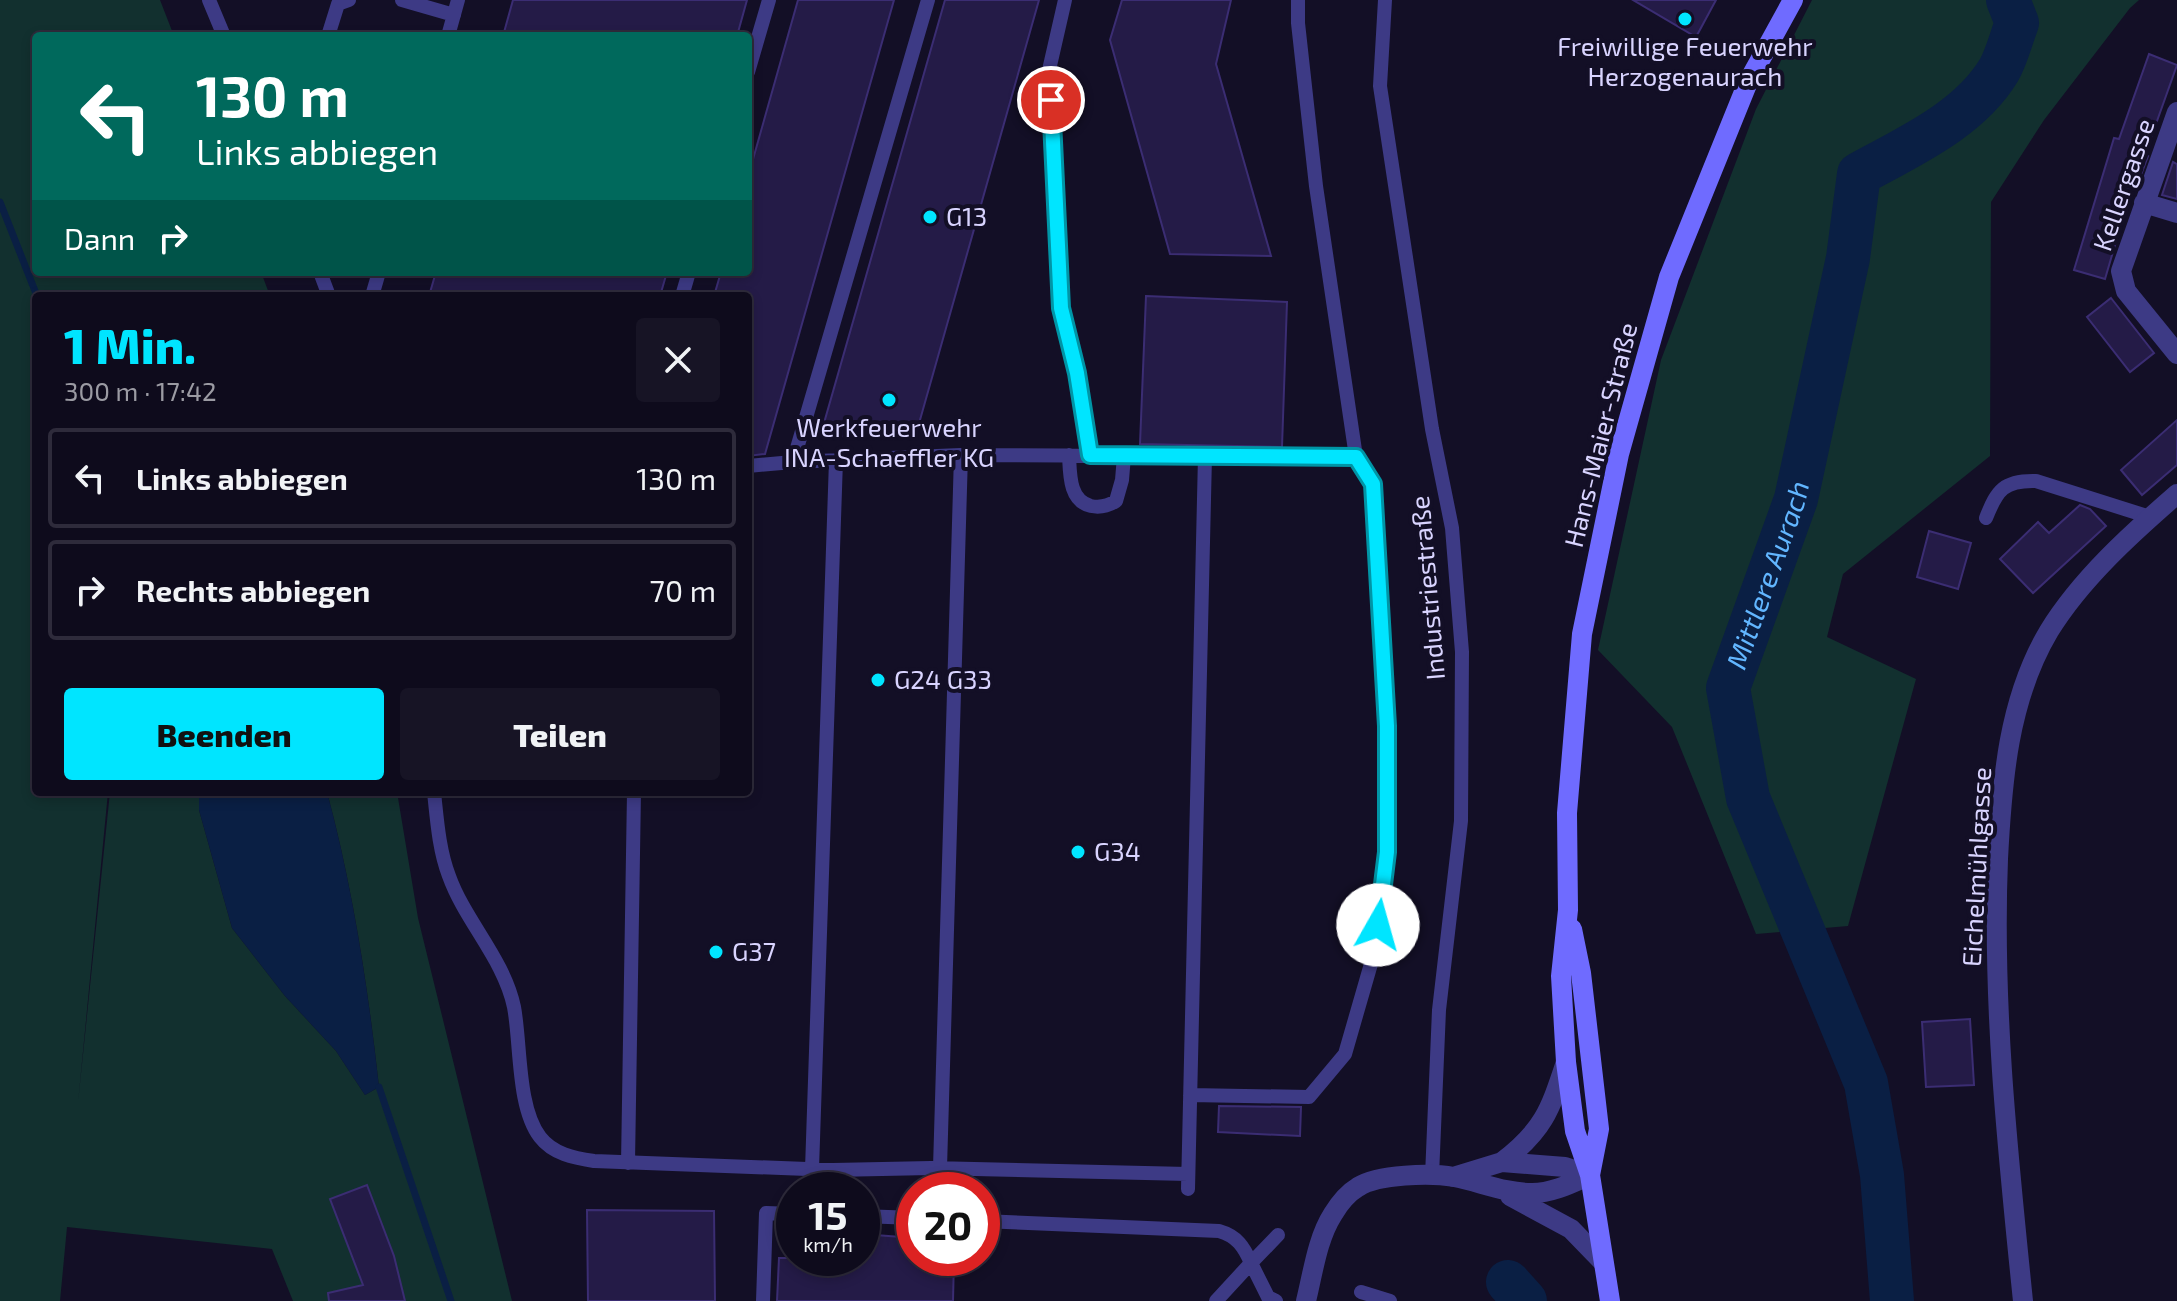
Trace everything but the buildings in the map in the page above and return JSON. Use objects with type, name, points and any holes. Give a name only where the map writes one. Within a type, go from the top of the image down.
[{"type":"street","name":"Hans-Maier-Straße","points":[[1610,1301],[1590,1175],[1575,1131],[1566,1062],[1561,976],[1568,910],[1567,813],[1582,634],[1619,454],[1669,277],[1748,82],[1793,0]]},
{"type":"street","name":"Kellergasse","points":[[2177,112],[2121,271],[2126,291],[2177,354]]},
{"type":"street","points":[[2144,203],[2177,213]]},
{"type":"street","name":"Eichelmühlgasse","points":[[2023,1301],[2004,1111],[1995,920],[2000,814],[2009,742],[2017,702],[2049,632],[2071,600],[2150,517],[2177,494]]},
{"type":"street","name":"Hans-Maier-Straße","points":[[1568,910],[1581,973],[1599,1129],[1590,1175]]},
{"type":"street","points":[[1453,1177],[1502,1162],[1523,1146],[1540,1127],[1551,1108],[1566,1062]]},
{"type":"street","points":[[1502,1162],[1565,1167],[1590,1175]]},
{"type":"street","points":[[1495,1189],[1544,1192],[1590,1175]]},
{"type":"street","points":[[1306,1301],[1322,1240],[1343,1200],[1358,1186],[1407,1176],[1453,1177],[1495,1189],[1571,1229],[1603,1262]]},
{"type":"lane","points":[[209,0],[222,32]]},
{"type":"lane","points":[[329,32],[338,4],[349,0]]},
{"type":"lane","points":[[402,0],[456,8],[449,32]]},
{"type":"lane","points":[[752,58],[769,0]]},
{"type":"lane","points":[[793,462],[928,0]]},
{"type":"lane","points":[[1065,0],[1049,70],[1061,308],[1077,373],[1090,455]]},
{"type":"lane","points":[[1190,1095],[1309,1097],[1345,1054],[1375,950],[1387,852],[1387,726],[1373,484],[1356,457],[1316,186],[1298,0]]},
{"type":"lane","name":"Industriestraße","points":[[1385,0],[1380,86],[1432,429],[1452,528],[1462,652],[1461,821],[1439,1010],[1432,1176]]},
{"type":"lane","points":[[752,466],[961,455],[1356,457]]},
{"type":"lane","points":[[940,1168],[961,455]]},
{"type":"lane","points":[[1069,455],[1076,496],[1094,506],[1108,506],[1116,501],[1124,456]]},
{"type":"lane","points":[[434,796],[439,837],[449,877],[492,955],[513,1003],[522,1085],[539,1136],[551,1148],[569,1157],[628,1163],[812,1169],[940,1168],[1188,1182],[1205,456]]},
{"type":"lane","points":[[812,1169],[836,460]]},
{"type":"lane","points":[[1986,518],[1995,495],[2005,486],[2021,481],[2036,481],[2150,517]]},
{"type":"lane","points":[[628,1163],[634,796]]},
{"type":"lane","points":[[763,1301],[766,1213],[776,1213]]},
{"type":"lane","points":[[1000,1222],[1228,1234],[1240,1242],[1268,1297],[1276,1301]]},
{"type":"lane","points":[[1216,1301],[1278,1235]]},
{"type":"lane","points":[[1361,1292],[1390,1301]]},
{"type":"green space","points":[[0,0],[160,0],[172,32],[32,32],[32,276],[262,276],[268,292],[32,292],[32,796],[108,796],[78,1103],[110,796],[199,796],[199,810],[232,928],[285,996],[336,1051],[365,1095],[379,1087],[375,1050],[352,902],[328,796],[398,796],[418,918],[512,1301],[293,1301],[272,1249],[67,1227],[60,1301],[0,1301]]},
{"type":"green space","points":[[1812,0],[2139,0],[2044,120],[1991,202],[1990,456],[1843,574],[1827,637],[1916,679],[1848,926],[1756,934],[1672,727],[1598,650],[1661,360],[1756,109]]},
{"type":"water","points":[[199,796],[328,796],[359,939],[379,1087],[365,1095],[336,1051],[285,996],[232,928],[199,810]]},
{"type":"waterway","name":"Mittlere Aurach","points":[[1892,1301],[1882,1175],[1866,1083],[1748,798],[1728,688],[1796,499],[1848,258],[1859,174],[1936,131],[1986,88],[2002,65],[2017,23],[2008,0]]},
{"type":"waterway","points":[[0,202],[35,292]]},
{"type":"waterway","points":[[379,1087],[451,1301]]},
{"type":"waterway","name":"Mittlere Aurach","points":[[1508,1282],[1525,1301]]},
{"type":"place","name":"Freiwillige Feuerwehr Herzogenaurach","points":[[1685,19]]},
{"type":"place","name":"G13","points":[[930,217]]},
{"type":"place","name":"Werkfeuerwehr INA-Schaeffler KG","points":[[889,400]]},
{"type":"place","name":"G24 G33","points":[[878,680]]},
{"type":"place","name":"G34","points":[[1078,852]]},
{"type":"place","name":"G37","points":[[716,952]]},
{"type":"route","points":[[1051,100],[1061,308],[1077,373],[1090,455],[1356,457],[1373,484],[1387,726],[1387,852],[1378,925]]}]
